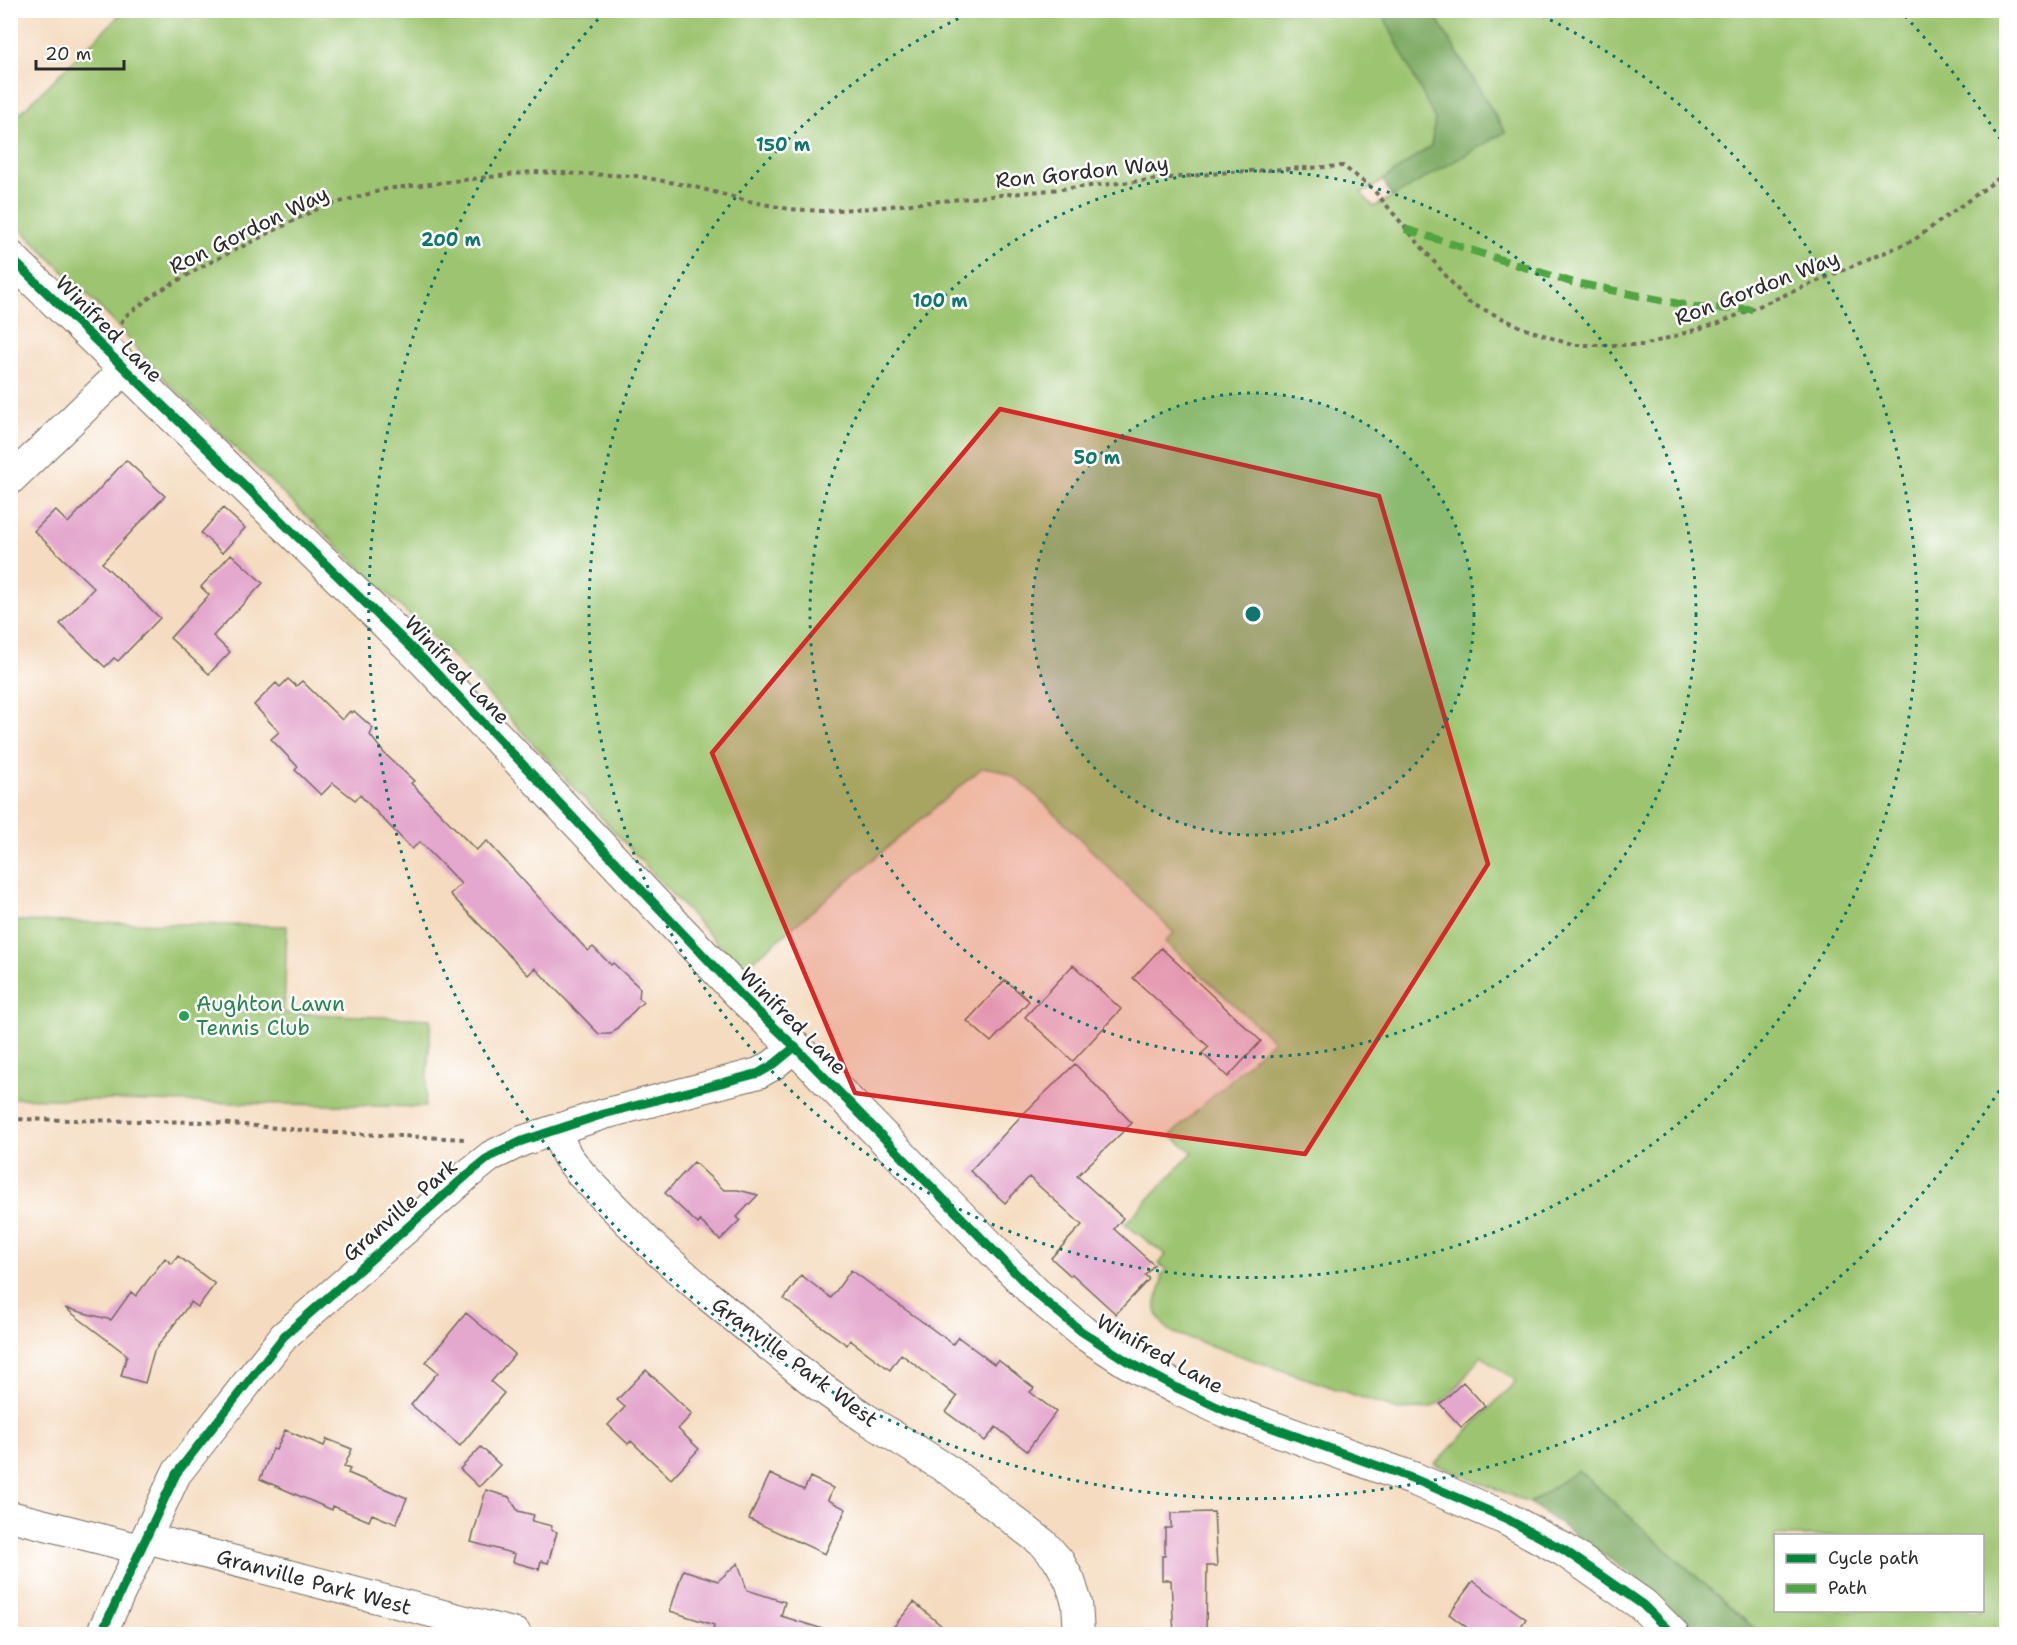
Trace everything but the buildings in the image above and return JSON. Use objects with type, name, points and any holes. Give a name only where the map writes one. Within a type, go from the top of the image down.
[{"type":"street","name":"Winifred Lane","points":[[10,257],[425,660],[742,996],[795,1047],[1035,1293],[1081,1330],[1127,1361],[1168,1384],[1226,1411],[1413,1479],[1505,1518],[1564,1550],[1623,1591],[1642,1605],[1671,1635]]},
{"type":"street","points":[[10,480],[124,370]]},
{"type":"street","name":"Granville Park","points":[[101,1635],[176,1474],[284,1336],[491,1156],[522,1141],[604,1114],[752,1076],[773,1065],[795,1047]]},
{"type":"street","name":"Granville Park West","points":[[555,1130],[567,1156],[582,1175],[652,1246],[706,1295],[816,1384],[865,1418],[953,1473],[1044,1544],[1059,1561],[1070,1581],[1077,1603],[1079,1635]]},
{"type":"street","points":[[10,1516],[143,1543]]},
{"type":"street","name":"Granville Park West","points":[[143,1543],[516,1635]]},
{"type":"path","points":[[10,1119],[208,1122],[336,1133],[476,1139]]},
{"type":"highlighted area","points":[[1000,409],[1379,496],[1488,864],[1305,1154],[855,1093],[712,753]]},
{"type":"green space","points":[[124,11],[1381,11],[1436,119],[1431,146],[1372,188],[1361,193],[1374,207],[1505,132],[1432,11],[2006,11],[2006,1634],[1760,1634],[1578,1470],[1530,1503],[1435,1464],[1516,1381],[1481,1356],[1453,1392],[1439,1404],[1424,1409],[1398,1410],[1169,1330],[1158,1317],[1156,1307],[1162,1284],[1161,1276],[1167,1270],[1159,1264],[1166,1255],[1125,1224],[1193,1152],[1170,1136],[1273,1040],[1165,942],[1174,933],[1046,805],[1025,785],[1009,774],[992,768],[982,768],[742,970],[456,660],[163,378],[111,319],[11,219],[11,122]]},
{"type":"green space","points":[[1381,11],[1432,11],[1505,132],[1392,197],[1383,180],[1431,146],[1435,119]]},
{"type":"green space","name":"Aughton Lawn Tennis Club","points":[[11,921],[287,926],[284,1013],[431,1019],[425,1107],[11,1098]]},
{"type":"green space","points":[[1578,1470],[1760,1634],[1694,1634],[1631,1574],[1530,1503]]},
{"type":"marked path","points":[[1405,229],[1571,282],[1700,308],[1752,309]]},
{"type":"cycle path","points":[[10,257],[425,661],[742,996],[795,1047],[1035,1293],[1081,1331],[1127,1361],[1179,1389],[1226,1411],[1414,1479],[1505,1518],[1564,1550],[1643,1605],[1672,1634]]},
{"type":"cycle path","points":[[101,1634],[176,1474],[284,1336],[467,1175],[491,1156],[522,1141],[604,1114],[759,1073],[795,1047]]},
{"type":"place","name":"Aughton Lawn Tennis Club","points":[[184,1016]]}]
